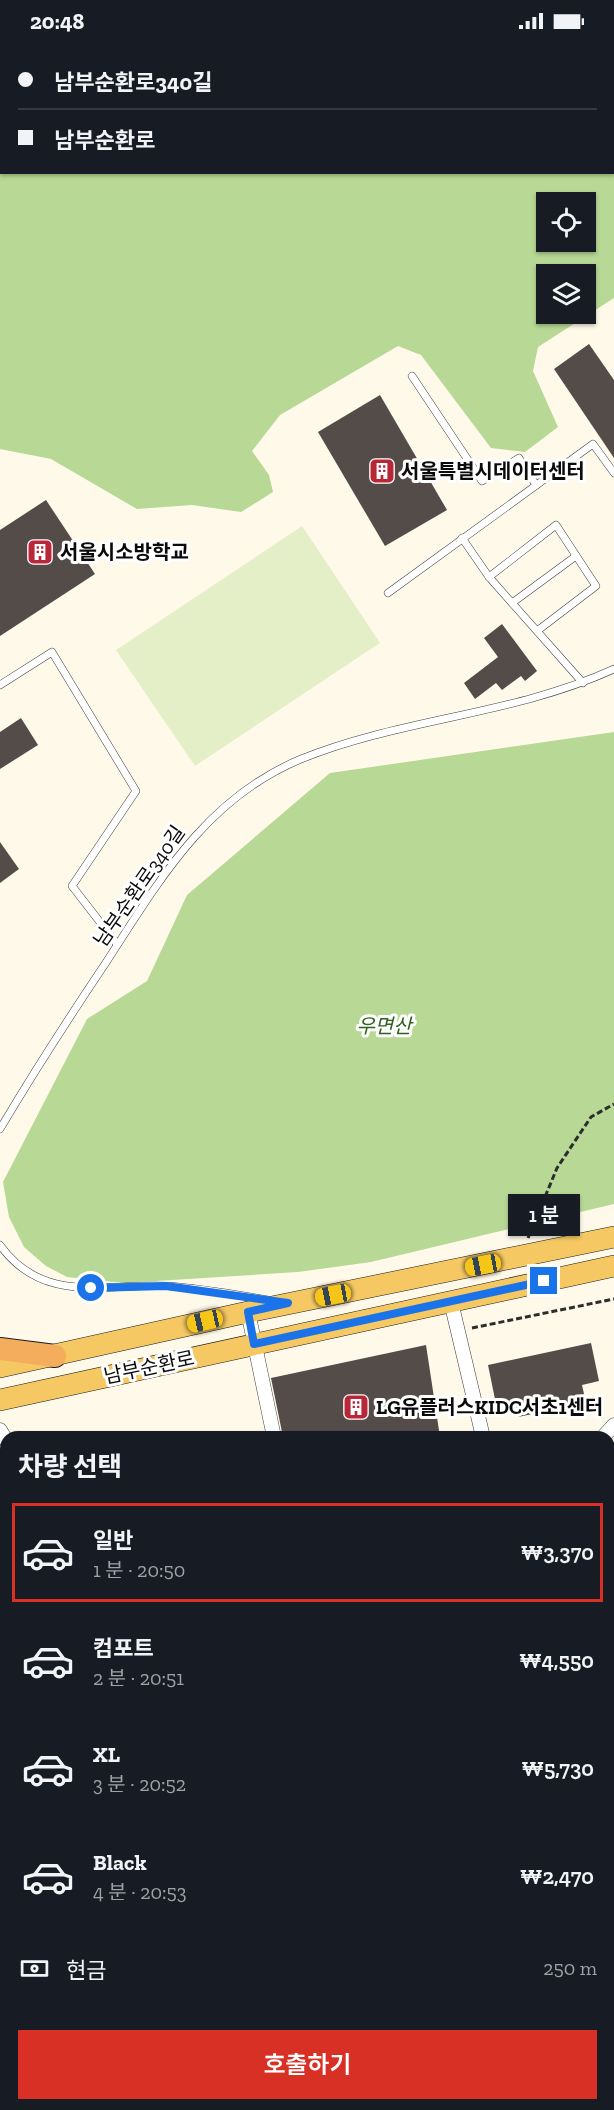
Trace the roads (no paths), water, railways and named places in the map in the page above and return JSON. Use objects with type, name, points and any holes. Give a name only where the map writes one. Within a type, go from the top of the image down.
[{"type":"highway","points":[[0,1349],[55,1356]]},
{"type":"main road","name":"남부순환로","points":[[0,1368],[288,1303],[614,1237]]},
{"type":"main road","name":"남부순환로","points":[[0,1400],[614,1266]]},
{"type":"street","points":[[451,1302],[482,1431]]},
{"type":"street","points":[[248,1312],[273,1431]]},
{"type":"lane","points":[[412,376],[482,481],[519,458],[536,485]]},
{"type":"lane","points":[[388,593],[593,444],[614,473]]},
{"type":"lane","points":[[489,577],[556,525],[596,586],[537,631]]},
{"type":"lane","points":[[462,538],[489,577],[583,683]]},
{"type":"lane","points":[[513,603],[576,556]]},
{"type":"lane","points":[[0,685],[52,652],[136,791],[72,886],[117,944]]},
{"type":"lane","name":"남부순환로340길","points":[[0,1129],[161,878],[196,832],[241,791],[300,759],[357,741],[521,703],[583,683],[614,669]]},
{"type":"lane","points":[[0,1245],[8,1256],[34,1276],[71,1288],[166,1286],[288,1303]]},
{"type":"place","name":"서울특별시데이터센터","points":[[382,471]]},
{"type":"place","name":"서울시소방학교","points":[[40,552]]},
{"type":"place","name":"LG유플러스KIDC서초1센터","points":[[356,1407]]},
{"type":"park label","name":"우면산","points":[[384,1026]]}]
